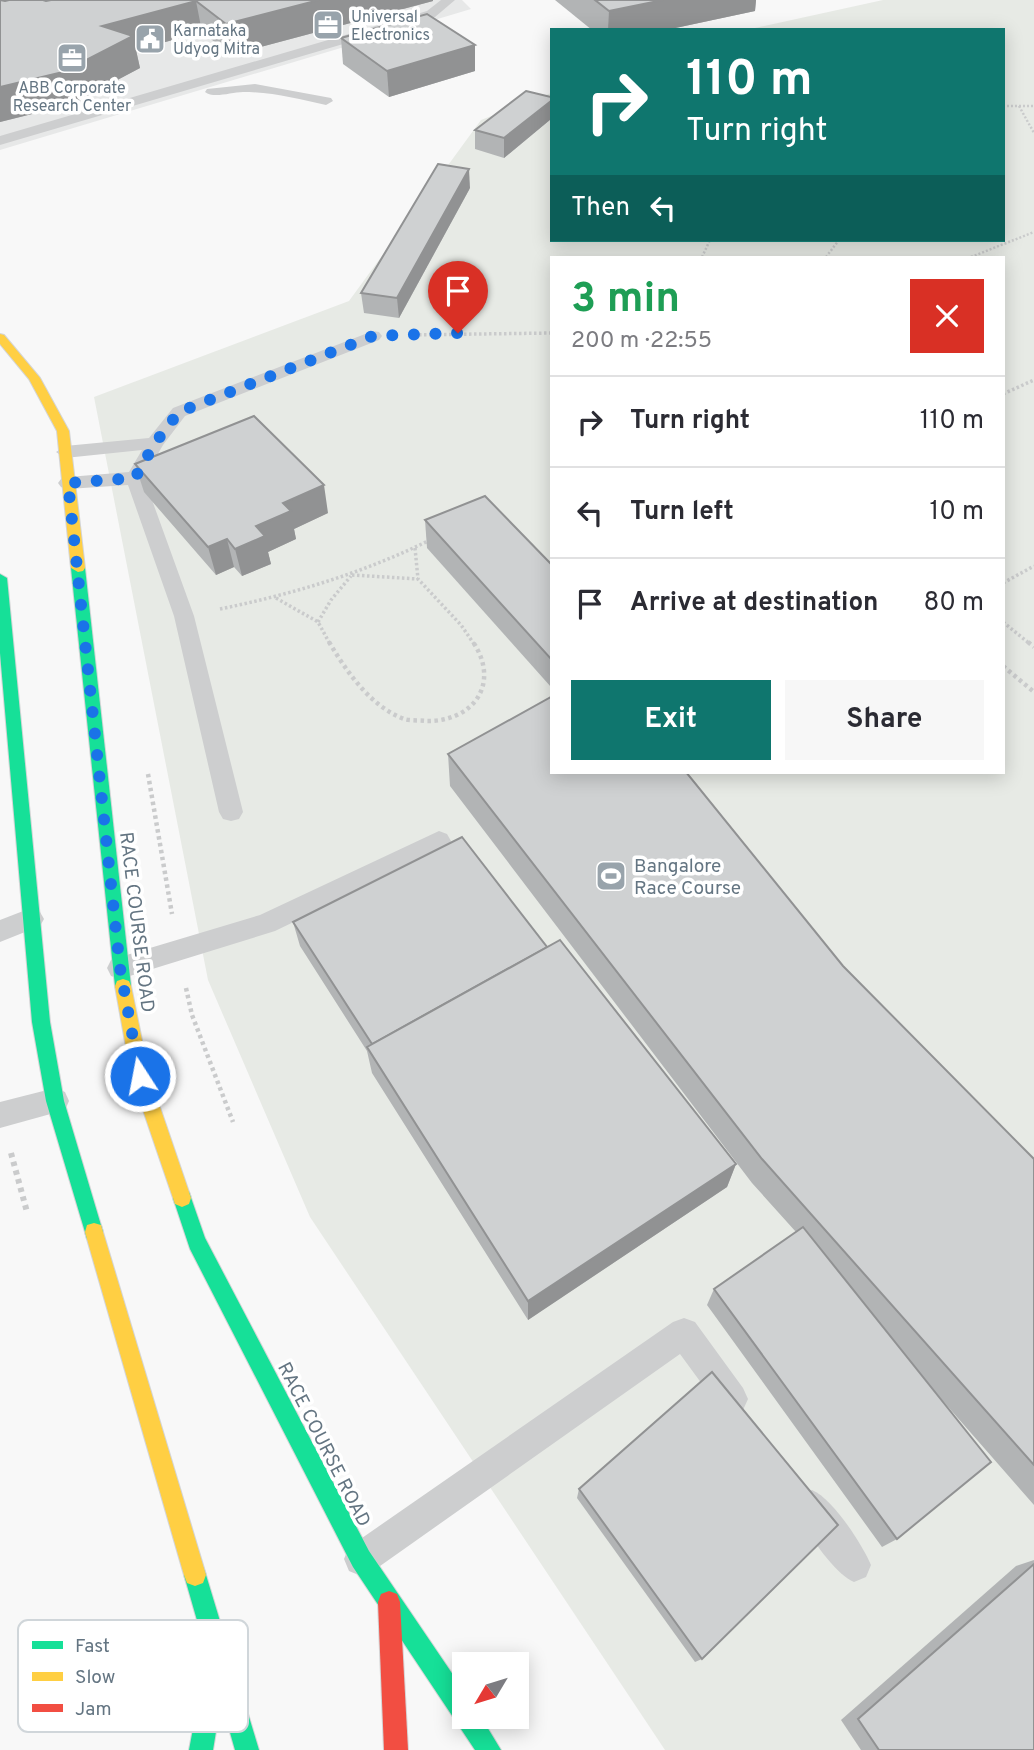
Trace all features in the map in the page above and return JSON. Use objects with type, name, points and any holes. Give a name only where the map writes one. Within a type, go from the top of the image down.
[{"type":"main road","name":"RACE COURSE ROAD","points":[[0,337],[34,378],[63,431],[120,968],[140,1076],[197,1242],[361,1559],[452,1694]]},
{"type":"main road","points":[[0,578],[3,652],[41,1022],[55,1101],[208,1620]]},
{"type":"main road","points":[[389,1602],[396,1750]]},
{"type":"main road","points":[[475,1729],[489,1750]]},
{"type":"main road","points":[[201,1750],[204,1732]]},
{"type":"main road","points":[[241,1732],[247,1750]]},
{"type":"lane","points":[[0,141],[431,14],[449,0]]},
{"type":"lane","points":[[0,155],[226,88],[267,88],[326,101]]},
{"type":"lane","points":[[231,812],[184,616],[135,478],[155,443],[179,412],[373,336]]},
{"type":"lane","points":[[65,452],[155,443]]},
{"type":"lane","points":[[68,483],[135,478]]},
{"type":"lane","points":[[120,968],[266,924],[439,841]]},
{"type":"lane","points":[[0,931],[31,919]]},
{"type":"lane","points":[[0,1115],[55,1101]]},
{"type":"lane","points":[[361,1559],[684,1333],[749,1422]]},
{"type":"lane","points":[[798,1488],[855,1565]]},
{"type":"path","points":[[1005,106],[1034,106]]},
{"type":"path","points":[[1019,106],[1034,133]]},
{"type":"path","points":[[974,256],[1034,232]]},
{"type":"path","points":[[827,256],[837,242]]},
{"type":"path","points":[[373,336],[550,333]]},
{"type":"path","points":[[1005,393],[1034,380]]},
{"type":"path","points":[[184,616],[276,598],[352,575],[438,536]]},
{"type":"path","points":[[276,598],[318,622],[338,657],[367,695],[388,710],[406,720],[424,722],[442,721],[463,714],[476,702],[483,689],[480,653],[461,625],[418,579],[415,548]]},
{"type":"path","points":[[1005,582],[1034,566]]},
{"type":"path","points":[[352,575],[418,579]]},
{"type":"path","points":[[318,622],[331,600],[352,575]]},
{"type":"path","points":[[1005,624],[1034,647]]},
{"type":"path","points":[[1005,668],[1034,692]]},
{"type":"path","points":[[191,1015],[233,1122]]},
{"type":"path","points":[[0,1115],[27,1212]]},
{"type":"shaded area","points":[[0,0],[462,0],[471,9],[0,150]]},
{"type":"shaded area","name":"Bangalore Race Course","points":[[883,0],[1034,0],[1034,1750],[665,1750],[310,1217],[208,980],[94,397],[349,301],[481,120],[550,93],[550,242],[1005,242],[1005,28],[755,28]]},
{"type":"building","points":[[0,0],[319,0],[226,24],[196,1],[102,26],[133,36],[63,72],[0,87]]},
{"type":"building","points":[[595,0],[663,0],[609,11]]},
{"type":"building","points":[[427,14],[475,45],[387,71],[341,38]]},
{"type":"building","points":[[526,91],[550,97],[550,102],[504,138],[475,130]]},
{"type":"building","points":[[438,164],[469,169],[397,298],[361,293]]},
{"type":"building","points":[[254,416],[324,485],[283,503],[291,511],[256,526],[265,536],[235,549],[227,539],[208,547],[135,464]]},
{"type":"building","points":[[485,496],[550,563],[550,658],[425,520]]},
{"type":"building","points":[[550,698],[550,774],[688,774],[843,966],[1034,1159],[1034,1465],[762,1159],[448,754]]},
{"type":"building","points":[[462,837],[547,947],[372,1044],[293,922]]},
{"type":"building","points":[[560,940],[736,1164],[528,1301],[367,1047]]},
{"type":"building","points":[[803,1227],[991,1462],[897,1539],[714,1289]]},
{"type":"building","points":[[712,1372],[838,1525],[702,1659],[579,1489]]},
{"type":"building","points":[[1034,1564],[1034,1750],[879,1750],[858,1719]]},
{"type":"traffic: fast","points":[[78,568],[123,986]]},
{"type":"traffic: fast","points":[[0,578],[41,1022],[55,1101],[94,1232]]},
{"type":"traffic: fast","points":[[182,1198],[197,1242],[361,1559],[452,1694]]},
{"type":"traffic: fast","points":[[195,1575],[208,1620]]},
{"type":"traffic: fast","points":[[475,1729],[489,1750]]},
{"type":"traffic: fast","points":[[201,1750],[204,1732]]},
{"type":"traffic: fast","points":[[242,1732],[247,1750]]},
{"type":"traffic: slow","points":[[0,337],[34,378],[63,431],[78,568]]},
{"type":"traffic: slow","points":[[123,986],[140,1075],[182,1198]]},
{"type":"traffic: slow","points":[[94,1232],[195,1575]]},
{"type":"traffic: jam","points":[[389,1602],[396,1750]]},
{"type":"place","name":"Universal Electronics","points":[[328,25]]},
{"type":"place","name":"Karnataka Udyog Mitra","points":[[150,39]]},
{"type":"place","name":"ABB Corporate Research Center","points":[[72,58]]},
{"type":"place","name":"Bangalore Race Course","points":[[611,876]]},
{"type":"route","points":[[140,1076],[120,968],[68,483],[135,478],[155,443],[179,412],[373,336],[458,333]]}]
